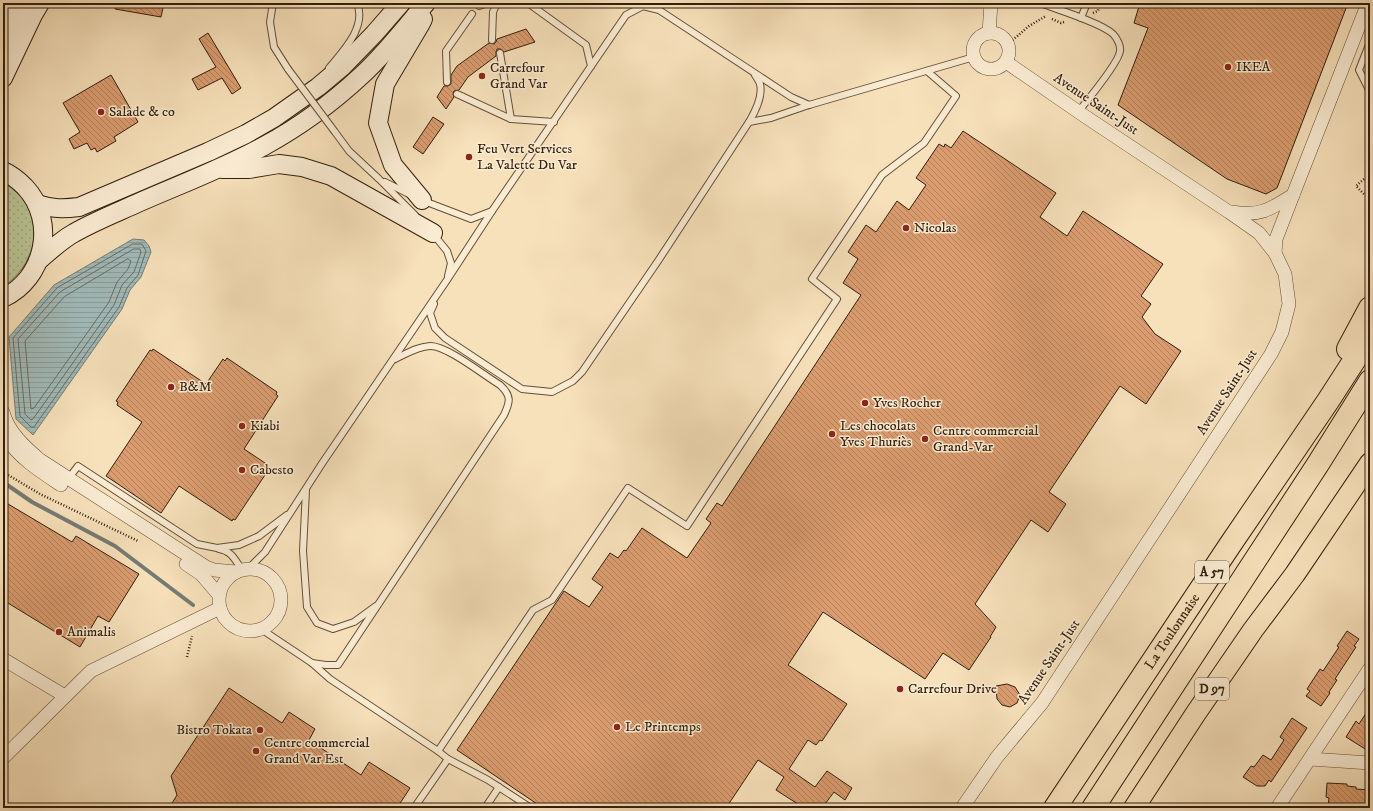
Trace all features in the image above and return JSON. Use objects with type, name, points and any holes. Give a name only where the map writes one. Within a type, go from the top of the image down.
[{"type":"highway","points":[[1230,545],[1311,408],[1337,368],[1370,308]]},
{"type":"highway","name":"La Toulonnaise","points":[[1055,808],[1370,336]]},
{"type":"highway","name":"La Toulonnaise","points":[[1093,808],[1318,464],[1370,381]]},
{"type":"main road","points":[[37,204],[48,208],[60,209],[79,207],[246,134],[304,98],[343,66],[401,3]]},
{"type":"main road","points":[[38,261],[73,233],[117,212],[217,169],[264,146],[307,120],[336,98],[368,70],[427,3]]},
{"type":"main road","points":[[422,200],[393,166],[378,123],[385,84],[420,26],[427,3]]},
{"type":"main road","points":[[3,41],[36,6]]},
{"type":"main road","points":[[3,78],[36,6]]},
{"type":"main road","points":[[217,169],[249,169],[279,164],[302,167],[331,176],[433,233]]},
{"type":"main road","points":[[4,170],[19,181],[37,204],[42,218],[44,232],[43,247],[31,275],[5,300]]},
{"type":"main road","name":"D 97","points":[[1134,808],[1196,713],[1253,630],[1295,574],[1370,463]]},
{"type":"main road","name":"D 97","points":[[1150,808],[1259,635],[1295,574]]},
{"type":"street","points":[[988,33],[991,3]]},
{"type":"street","points":[[1275,252],[1276,240],[1292,195],[1368,3]]},
{"type":"street","points":[[988,33],[996,34],[1004,38],[1008,44],[1009,54],[1006,62],[1001,67],[988,69],[982,67],[977,63],[974,57],[973,49],[975,42],[982,35],[988,33]]},
{"type":"street","name":"Avenue Saint-Just","points":[[962,808],[997,757],[1042,703],[1271,354],[1282,332],[1289,304],[1285,274],[1275,252],[1259,233],[1006,62]]},
{"type":"street","points":[[1229,212],[1245,215],[1257,214],[1270,209],[1292,195]]},
{"type":"street","points":[[3,412],[10,427],[23,446],[40,460],[68,480],[206,567],[214,570],[258,569],[267,573],[279,588],[281,598],[280,608],[276,617],[270,624],[261,629],[252,631],[244,630],[236,627],[223,616],[220,601],[222,586],[228,578],[242,570]]},
{"type":"street","points":[[3,434],[21,457],[35,468],[201,574],[220,601]]},
{"type":"street","points":[[3,758],[91,671],[196,620],[220,601]]},
{"type":"street","points":[[3,659],[65,696]]},
{"type":"street","points":[[1277,808],[1370,668]]},
{"type":"street","points":[[1310,759],[1370,763]]},
{"type":"lane","points":[[3,19],[13,3]]},
{"type":"lane","points":[[272,3],[270,22],[274,47],[288,69],[348,151],[379,179],[433,233],[447,251],[451,263],[447,280]]},
{"type":"lane","points":[[304,98],[348,44],[359,20],[360,9],[357,3]]},
{"type":"lane","points":[[478,6],[488,3]]},
{"type":"lane","points":[[492,40],[493,12],[497,3]]},
{"type":"lane","points":[[528,3],[586,45],[591,66]]},
{"type":"lane","points":[[1040,3],[1098,25],[1113,34],[1118,42],[1120,51],[1109,72],[1078,112]]},
{"type":"lane","points":[[1080,18],[1087,3]]},
{"type":"lane","points":[[68,480],[78,466],[197,544],[226,550],[231,554],[242,570],[265,552],[306,488],[438,294],[492,211],[626,15],[643,6],[658,10],[754,74],[791,97],[809,105]]},
{"type":"lane","points":[[447,82],[446,51],[472,14]]},
{"type":"lane","points":[[1370,42],[1360,70],[1370,92]]},
{"type":"lane","points":[[500,53],[511,119]]},
{"type":"lane","points":[[749,122],[771,118],[809,105],[974,57]]},
{"type":"lane","points":[[438,751],[533,610],[552,600],[628,488],[687,526],[837,299],[812,279],[882,175],[924,143],[956,96],[926,71]]},
{"type":"lane","points":[[438,294],[430,313],[435,328],[445,338],[522,389],[552,392],[573,381],[582,372],[658,262],[749,122],[756,109],[760,94],[760,84],[754,74]]},
{"type":"lane","points":[[457,94],[511,119],[554,122]]},
{"type":"lane","points":[[379,179],[422,200],[471,219],[492,211]]},
{"type":"lane","points":[[312,663],[338,665],[504,415],[508,406],[509,397],[506,391],[445,350],[431,346],[416,348],[392,360]]},
{"type":"lane","points":[[306,488],[303,551],[307,607],[317,623],[333,629],[354,622],[379,604]]},
{"type":"lane","points":[[216,548],[239,545],[259,536],[291,511]]},
{"type":"lane","points":[[261,629],[312,663],[330,680],[448,759],[488,780],[531,808]]},
{"type":"lane","points":[[414,808],[448,759]]},
{"type":"lane","points":[[485,808],[499,787]]},
{"type":"path","points":[[1008,44],[1029,26],[1045,15],[1060,23],[1080,18],[1098,11],[1101,3]]},
{"type":"path","points":[[1364,194],[1356,186],[1370,174]]},
{"type":"path","points":[[3,472],[40,494],[144,544]]},
{"type":"path","points":[[187,657],[196,620]]},
{"type":"green space","points":[[3,181],[22,198],[29,210],[33,222],[34,234],[28,258],[22,269],[3,287]]},
{"type":"water","points":[[133,239],[144,240],[149,246],[151,252],[141,277],[130,290],[122,309],[33,435],[16,419],[9,337],[54,285]]},
{"type":"building","points":[[115,3],[164,3],[161,17],[115,9]]},
{"type":"building","name":"IKEA","points":[[1140,3],[1348,3],[1277,188],[1266,194],[1227,179],[1118,105],[1148,28],[1134,23]]},
{"type":"building","points":[[526,29],[535,42],[504,52],[501,49],[497,49],[496,56],[468,77],[459,90],[454,91],[454,97],[446,109],[437,97],[444,86],[451,84],[451,75],[457,66],[489,43],[494,44],[497,39]]},
{"type":"building","points":[[208,33],[241,88],[232,94],[222,78],[198,90],[192,79],[216,67],[199,39]]},
{"type":"building","name":"Salade & co","points":[[111,75],[138,122],[114,137],[116,141],[97,152],[95,148],[91,150],[87,143],[74,149],[69,139],[80,132],[63,103]]},
{"type":"building","points":[[433,117],[444,124],[423,154],[413,147]]},
{"type":"building","name":"Centre commercial Grand-Var","points":[[963,131],[1056,193],[1040,217],[1067,236],[1083,211],[1163,264],[1141,296],[1151,304],[1142,317],[1155,334],[1181,351],[1146,404],[1120,386],[1049,492],[1066,504],[1048,532],[1031,520],[975,604],[996,627],[969,670],[943,653],[925,679],[823,612],[788,665],[847,704],[822,741],[820,740],[816,745],[808,740],[789,769],[815,787],[827,771],[852,788],[845,800],[834,792],[822,808],[804,808],[776,790],[784,777],[758,760],[726,808],[543,808],[457,750],[564,591],[589,607],[603,587],[592,579],[610,553],[618,558],[624,550],[626,551],[642,528],[687,558],[711,523],[706,519],[717,503],[722,506],[861,295],[843,283],[858,259],[848,252],[866,225],[876,232],[897,201],[909,210],[926,185],[916,178],[939,144],[944,147],[945,144],[951,148]]},
{"type":"building","points":[[153,349],[206,384],[223,359],[225,361],[227,358],[277,392],[276,394],[278,396],[244,449],[268,465],[267,467],[269,469],[235,520],[233,519],[232,521],[179,486],[161,513],[106,476],[142,422],[117,405],[118,402],[116,401],[150,350],[152,351]]},
{"type":"building","points":[[3,501],[72,542],[76,536],[139,574],[109,622],[98,616],[80,647],[3,600],[3,576],[8,568],[3,565]]},
{"type":"building","points":[[1347,631],[1359,639],[1354,646],[1356,647],[1335,679],[1337,680],[1329,692],[1330,693],[1321,706],[1306,696],[1310,691],[1307,689],[1320,669],[1323,671],[1339,647],[1337,646]]},
{"type":"building","points":[[1007,684],[1015,687],[1020,695],[1017,703],[1010,707],[1002,705],[997,699],[996,686]]},
{"type":"building","name":"Centre commercial Grand Var Est","points":[[229,688],[282,723],[289,712],[315,729],[309,740],[361,775],[369,762],[410,788],[397,808],[169,808],[177,795],[171,776]]},
{"type":"building","points":[[1370,707],[1370,752],[1346,737],[1356,721],[1359,724]]},
{"type":"building","points":[[1292,718],[1307,728],[1271,782],[1269,780],[1265,786],[1257,786],[1243,777],[1251,766],[1254,767],[1263,755],[1271,760],[1284,740],[1280,737]]},
{"type":"building","points":[[1327,783],[1347,784],[1347,786],[1356,787],[1356,789],[1370,790],[1370,808],[1328,806],[1329,798],[1326,797]]},
{"type":"waterway","points":[[3,482],[32,502],[115,546],[193,605]]},
{"type":"place","name":"IKEA","points":[[1228,67]]},
{"type":"place","name":"Carrefour Grand Var","points":[[482,76]]},
{"type":"place","name":"Salade & co","points":[[101,112]]},
{"type":"place","name":"Feu Vert Services La Valette Du Var","points":[[469,157]]},
{"type":"place","name":"Nicolas","points":[[906,228]]},
{"type":"place","name":"B&M","points":[[171,387]]},
{"type":"place","name":"Yves Rocher","points":[[865,403]]},
{"type":"place","name":"Kiabi","points":[[242,426]]},
{"type":"place","name":"Les chocolats Yves Thuriès","points":[[832,434]]},
{"type":"place","name":"Centre commercial Grand-Var","points":[[925,439]]},
{"type":"place","name":"Cabesto","points":[[242,470]]},
{"type":"place","name":"Animalis","points":[[59,632]]},
{"type":"place","name":"Carrefour Drive","points":[[900,689]]},
{"type":"place","name":"Le Printemps","points":[[617,727]]},
{"type":"place","name":"Bistro Tokata","points":[[260,730]]},
{"type":"place","name":"Centre commercial Grand Var Est","points":[[256,751]]}]
